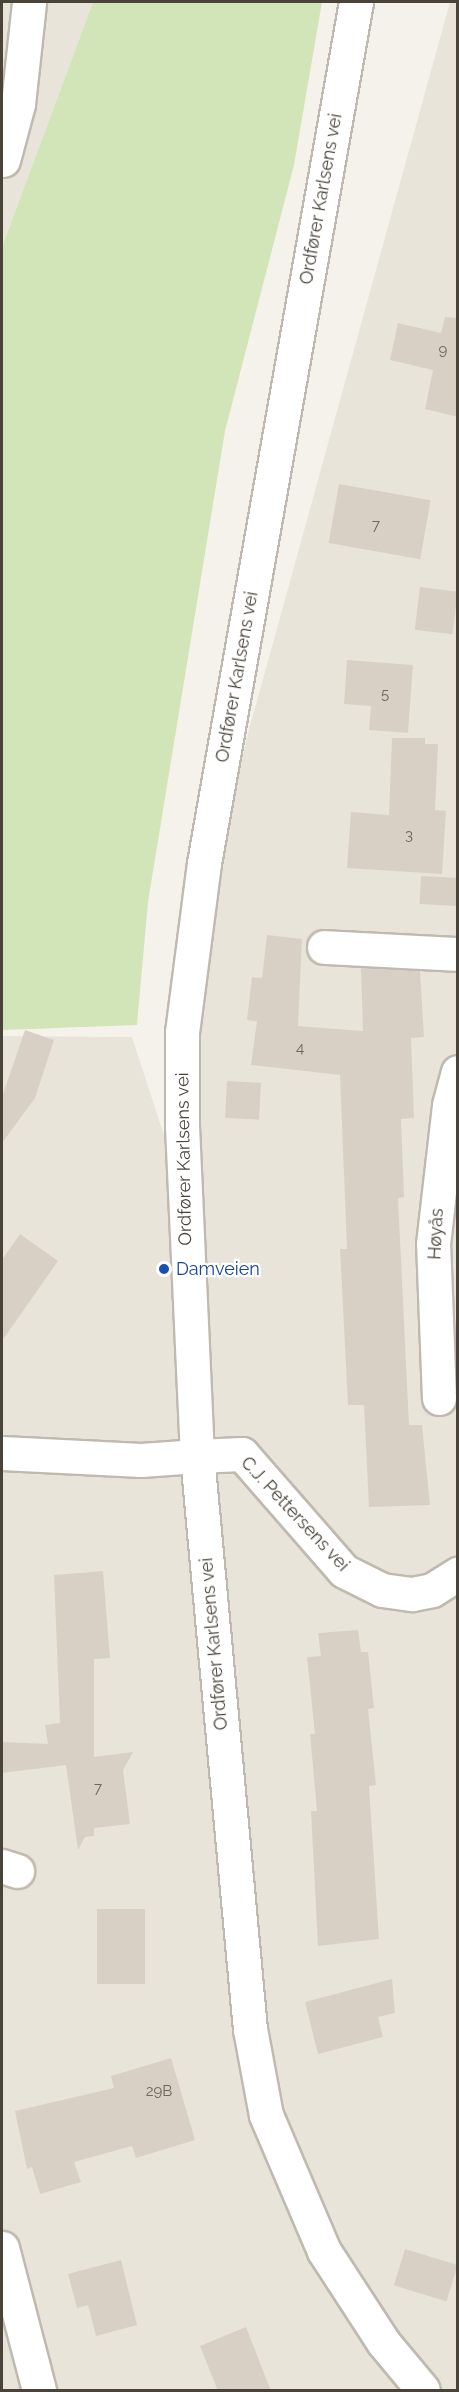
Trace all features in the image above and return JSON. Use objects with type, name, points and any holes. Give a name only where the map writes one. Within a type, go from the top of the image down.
[{"type":"street","points":[[3,160],[18,104],[29,2]]},
{"type":"street","name":"Ordfører Karlsens vei","points":[[356,2],[204,863],[182,1032],[182,1126],[196,1456],[250,2029],[266,2115],[289,2178],[324,2251],[383,2342],[423,2391]]},
{"type":"street","points":[[324,947],[458,954]]},
{"type":"street","name":"Høyås","points":[[439,1398],[434,1244],[448,1105],[458,1072]]},
{"type":"street","points":[[2,1453],[141,1460],[196,1456]]},
{"type":"street","name":"C.J. Pettersens vei","points":[[196,1456],[242,1454],[344,1571],[382,1590],[412,1594],[432,1590],[458,1574]]},
{"type":"street","points":[[2,2248],[39,2391]]},
{"type":"shaded area","points":[[2,2],[93,2],[2,247]]},
{"type":"shaded area","points":[[450,2],[457,2],[457,2390],[2,2390],[2,1036],[132,1037],[183,1194],[182,1032],[247,737]]},
{"type":"green space","points":[[93,2],[322,2],[294,165],[225,431],[148,902],[137,1025],[2,1030],[2,247]]},
{"type":"building","points":[[445,317],[458,318],[458,417],[425,409],[433,370],[390,360],[398,323],[441,333]]},
{"type":"building","points":[[339,484],[431,500],[420,559],[329,543]]},
{"type":"building","points":[[420,587],[458,592],[452,634],[415,630]]},
{"type":"building","points":[[347,660],[413,665],[408,733],[369,730],[371,706],[344,704]]},
{"type":"building","points":[[392,738],[425,738],[425,744],[438,744],[435,810],[446,811],[442,874],[347,868],[351,812],[389,815]]},
{"type":"building","points":[[421,876],[458,878],[456,906],[420,904]]},
{"type":"building","points":[[267,935],[302,939],[298,1026],[363,1031],[361,968],[420,971],[424,1037],[411,1038],[414,1118],[401,1119],[404,1197],[398,1198],[409,1425],[422,1425],[430,1505],[369,1507],[364,1405],[348,1405],[340,1249],[347,1249],[340,1075],[251,1065],[257,1021],[247,1020],[252,977],[262,978]]},
{"type":"building","points":[[25,1030],[54,1040],[35,1098],[2,1143],[2,1097]]},
{"type":"building","points":[[227,1081],[261,1083],[259,1120],[225,1118]]},
{"type":"building","points":[[20,1234],[58,1261],[2,1341],[2,1260]]},
{"type":"building","points":[[103,1571],[110,1658],[94,1659],[94,1757],[133,1752],[123,1770],[130,1824],[94,1828],[94,1836],[85,1837],[78,1850],[66,1765],[2,1773],[2,1742],[48,1744],[45,1725],[60,1723],[54,1575]]},
{"type":"building","points":[[358,1630],[361,1652],[368,1652],[374,1708],[368,1709],[376,1785],[369,1786],[379,1939],[318,1946],[311,1811],[317,1811],[310,1734],[315,1734],[307,1657],[321,1656],[318,1633]]},
{"type":"building","points":[[97,1909],[145,1909],[145,1984],[97,1984]]},
{"type":"building","points":[[392,1979],[395,2013],[378,2017],[383,2037],[318,2054],[305,2002]]},
{"type":"building","points":[[171,2058],[195,2140],[136,2158],[132,2146],[74,2162],[81,2182],[40,2194],[32,2167],[27,2169],[15,2111],[114,2088],[111,2076]]},
{"type":"building","points":[[405,2249],[458,2265],[446,2301],[394,2285]]},
{"type":"building","points":[[121,2260],[137,2325],[96,2336],[88,2305],[77,2308],[68,2274]]},
{"type":"building","points":[[246,2327],[271,2391],[218,2391],[200,2346]]},
{"type":"place","name":"Damveien","points":[[164,1269]]}]
